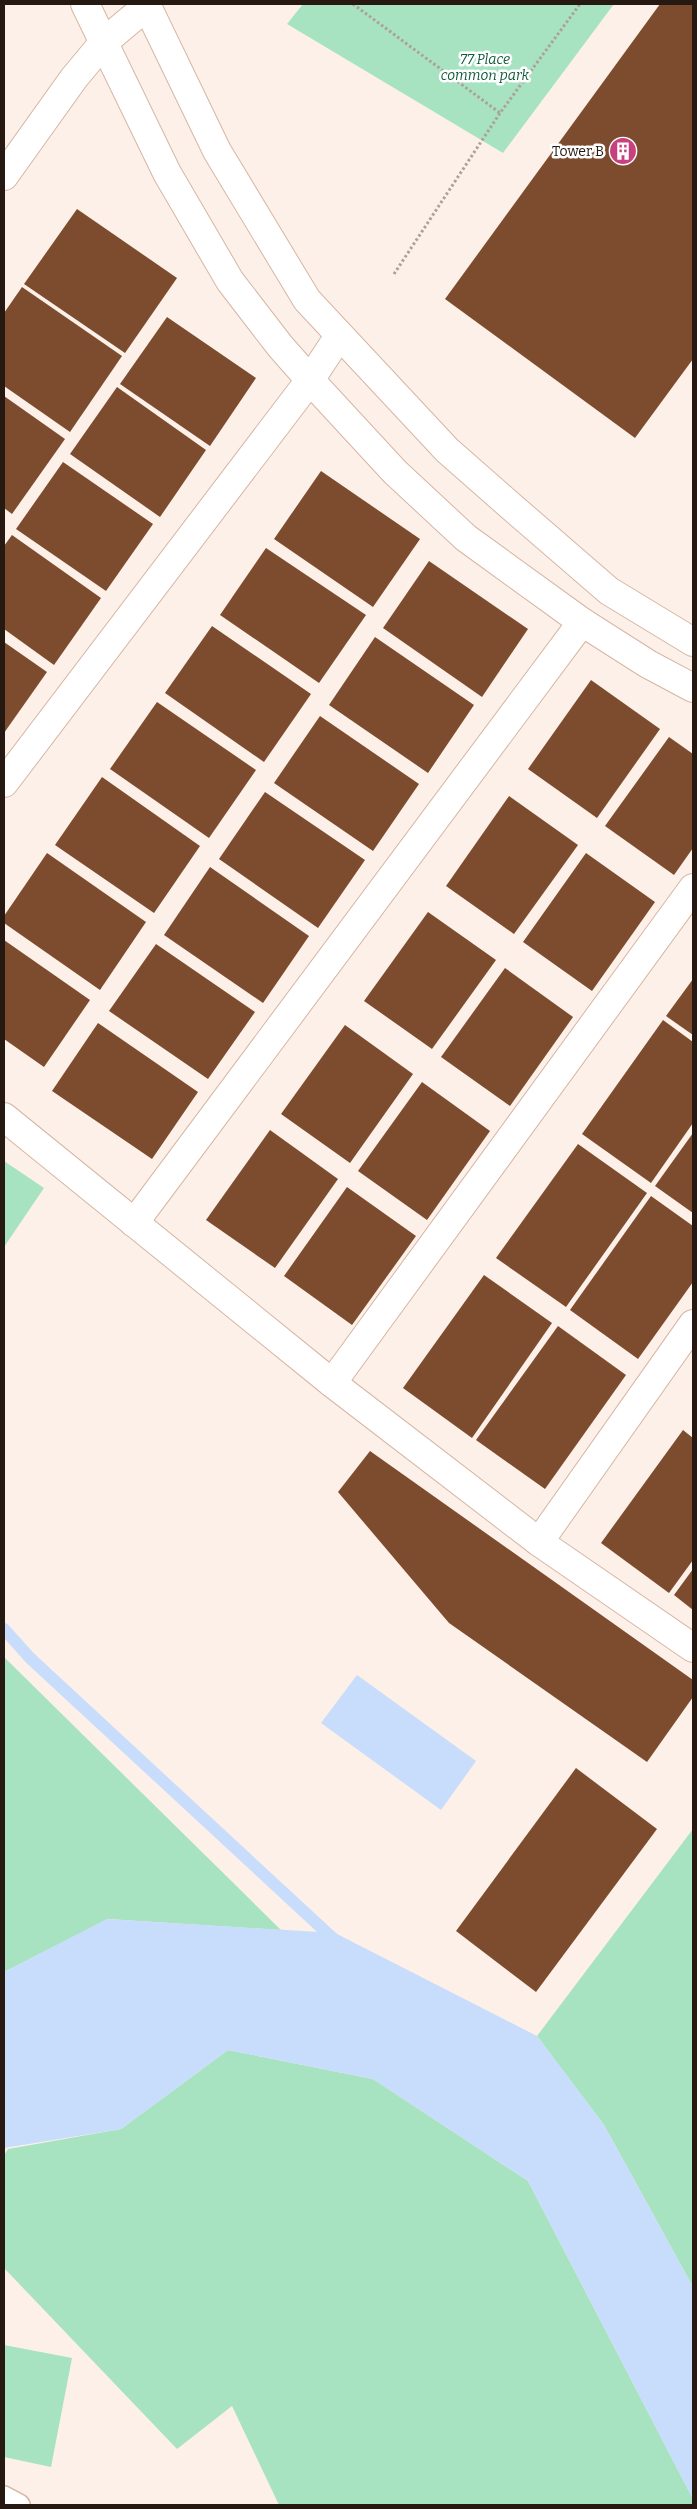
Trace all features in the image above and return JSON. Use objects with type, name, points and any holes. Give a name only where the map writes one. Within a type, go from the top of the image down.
[{"type":"street","points":[[85,4],[167,172],[230,281],[280,346],[310,380],[395,472],[466,538],[582,622],[648,664],[693,688]]},
{"type":"street","points":[[4,176],[74,78],[104,42],[146,5],[197,111],[247,202],[307,300],[447,450],[520,515],[609,591],[693,642]]},
{"type":"street","points":[[4,783],[310,380],[339,336]]},
{"type":"street","points":[[134,1223],[582,622]]},
{"type":"street","points":[[332,1383],[693,888]]},
{"type":"street","points":[[4,1117],[332,1383],[539,1542],[693,1648]]},
{"type":"street","points":[[539,1542],[693,1324]]},
{"type":"lane","points":[[4,2497],[19,2505]]},
{"type":"path","points":[[353,4],[500,113]]},
{"type":"path","points":[[394,274],[500,113],[580,4]]},
{"type":"green space","name":"77 Place common park","points":[[303,4],[614,4],[503,153],[287,24]]},
{"type":"green space","points":[[4,1161],[44,1188],[4,1247]]},
{"type":"green space","points":[[4,1657],[281,1930],[108,1919],[4,1972]]},
{"type":"green space","points":[[693,1829],[693,2287],[604,2125],[537,2036]]},
{"type":"green space","points":[[228,2050],[373,2079],[528,2181],[693,2499],[693,2505],[279,2505],[232,2406],[177,2449],[4,2268],[4,2155],[8,2149],[121,2129]]},
{"type":"green space","points":[[4,2345],[72,2358],[51,2467],[4,2457]]},
{"type":"water","points":[[357,1675],[476,1761],[441,1810],[321,1723]]},
{"type":"water","points":[[107,1919],[335,1933],[537,2036],[604,2125],[693,2287],[693,2499],[528,2181],[373,2079],[228,2050],[121,2129],[4,2148],[4,1972]]},
{"type":"building","name":"Tower B","points":[[660,4],[693,4],[693,359],[635,438],[445,299]]},
{"type":"building","points":[[77,209],[177,278],[125,353],[24,284]]},
{"type":"building","points":[[22,287],[122,356],[70,432],[4,386],[4,313]]},
{"type":"building","points":[[167,317],[256,378],[210,446],[120,384]]},
{"type":"building","points":[[117,387],[206,450],[160,517],[70,454]]},
{"type":"building","points":[[4,396],[65,439],[12,514],[4,508]]},
{"type":"building","points":[[63,462],[153,524],[106,591],[16,529]]},
{"type":"building","points":[[321,471],[420,539],[373,607],[274,539]]},
{"type":"building","points":[[12,535],[101,598],[54,665],[4,629],[4,546]]},
{"type":"building","points":[[266,548],[366,615],[319,683],[220,615]]},
{"type":"building","points":[[429,561],[528,629],[482,697],[383,628]]},
{"type":"building","points":[[212,626],[311,694],[264,762],[165,693]]},
{"type":"building","points":[[375,637],[474,705],[428,773],[329,705]]},
{"type":"building","points":[[4,642],[47,672],[4,733]]},
{"type":"building","points":[[591,680],[660,729],[597,818],[528,769]]},
{"type":"building","points":[[157,702],[256,770],[209,838],[110,769]]},
{"type":"building","points":[[320,716],[419,784],[373,851],[274,783]]},
{"type":"building","points":[[669,737],[693,754],[693,848],[674,875],[605,826]]},
{"type":"building","points":[[102,777],[200,846],[154,913],[55,845]]},
{"type":"building","points":[[265,792],[365,860],[318,928],[219,859]]},
{"type":"building","points":[[509,796],[578,845],[514,934],[446,886]]},
{"type":"building","points":[[47,853],[146,922],[100,990],[4,923],[4,916]]},
{"type":"building","points":[[586,853],[655,902],[592,991],[523,942]]},
{"type":"building","points":[[210,867],[309,936],[263,1003],[164,935]]},
{"type":"building","points":[[428,912],[496,960],[432,1049],[364,1001]]},
{"type":"building","points":[[4,940],[90,1000],[44,1067],[4,1039]]},
{"type":"building","points":[[156,944],[255,1012],[208,1079],[109,1011]]},
{"type":"building","points":[[505,968],[573,1017],[510,1106],[441,1057]]},
{"type":"building","points":[[693,979],[693,1035],[666,1016]]},
{"type":"building","points":[[663,1020],[693,1042],[693,1123],[651,1183],[582,1134]]},
{"type":"building","points":[[98,1023],[198,1092],[152,1159],[52,1091]]},
{"type":"building","points":[[345,1025],[413,1074],[350,1163],[281,1114]]},
{"type":"building","points":[[422,1082],[490,1131],[427,1220],[358,1171]]},
{"type":"building","points":[[270,1130],[338,1179],[275,1268],[206,1220]]},
{"type":"building","points":[[693,1133],[693,1213],[655,1186]]},
{"type":"building","points":[[578,1144],[647,1193],[566,1307],[496,1258]]},
{"type":"building","points":[[347,1187],[416,1236],[352,1325],[284,1276]]},
{"type":"building","points":[[651,1196],[693,1226],[693,1282],[638,1359],[570,1310]]},
{"type":"building","points":[[484,1275],[552,1323],[472,1438],[403,1388]]},
{"type":"building","points":[[558,1326],[626,1375],[545,1489],[476,1440]]},
{"type":"building","points":[[683,1430],[693,1438],[693,1560],[669,1593],[601,1543]]},
{"type":"building","points":[[370,1451],[693,1680],[693,1697],[647,1762],[449,1623],[338,1492]]},
{"type":"building","points":[[693,1569],[693,1610],[674,1595]]},
{"type":"building","points":[[576,1768],[657,1829],[536,1992],[456,1931]]},
{"type":"waterway","points":[[4,1629],[30,1658],[339,1944]]},
{"type":"place","name":"Tower B","points":[[623,151]]}]
